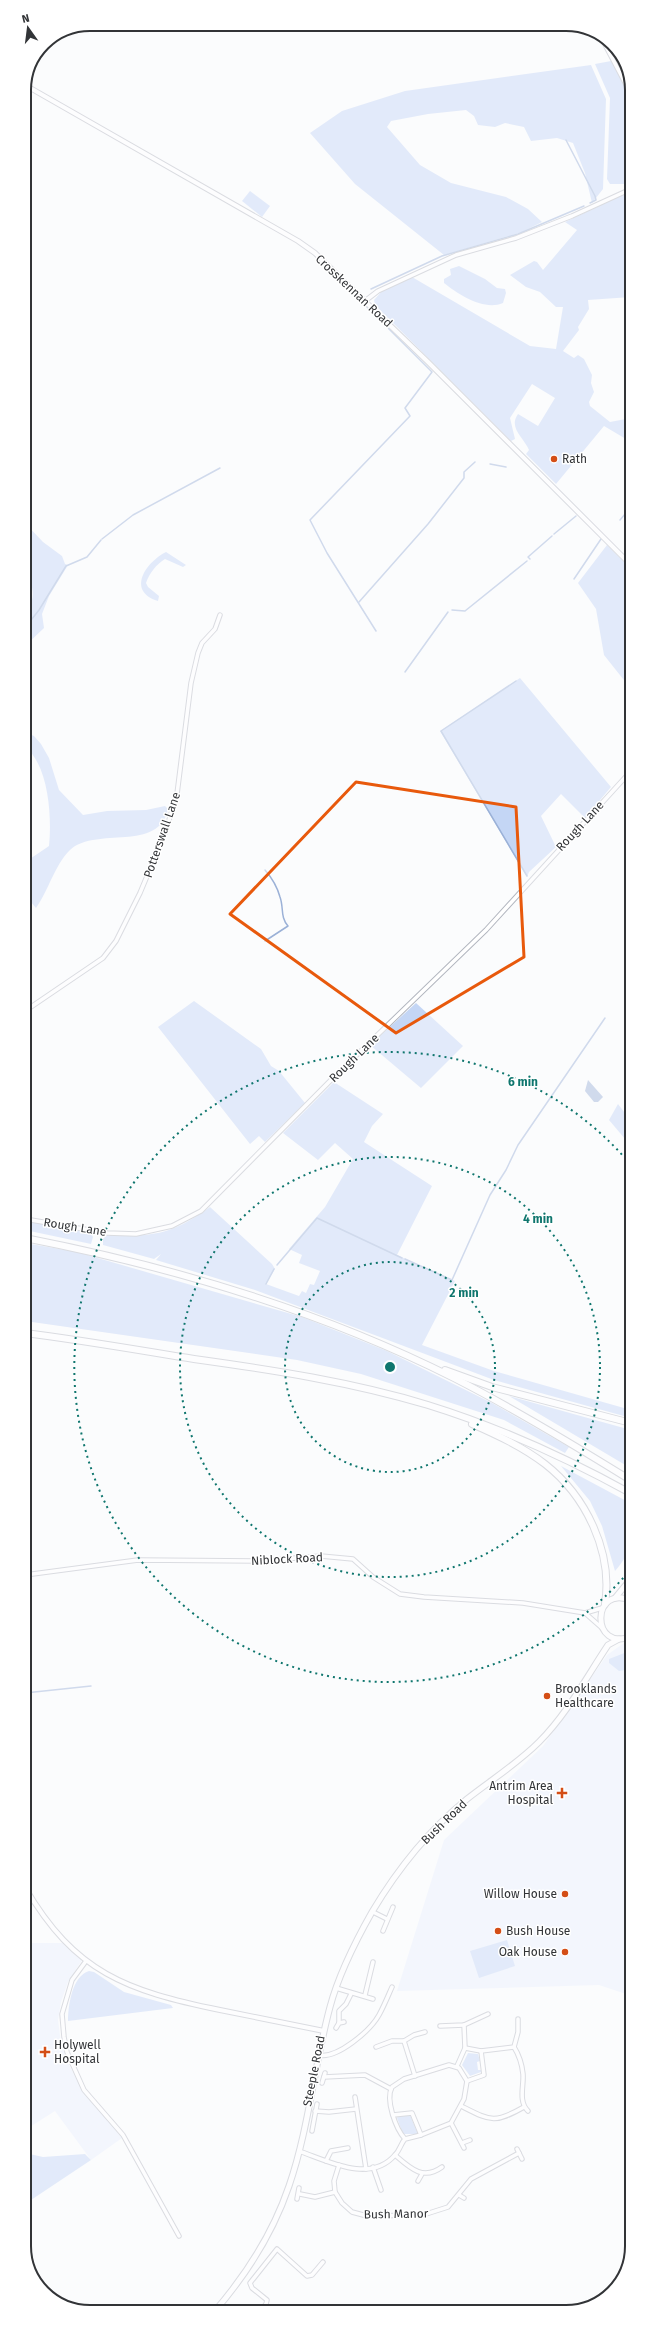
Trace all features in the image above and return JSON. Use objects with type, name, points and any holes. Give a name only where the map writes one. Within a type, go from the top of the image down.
[{"type":"highway","points":[[31,1239],[123,1258],[226,1287],[291,1308],[408,1356],[492,1387],[625,1421]]},
{"type":"highway","points":[[31,1334],[322,1379],[427,1405],[540,1447],[625,1490]]},
{"type":"highway","points":[[408,1356],[455,1378],[540,1425],[625,1477]]},
{"type":"highway","points":[[427,1405],[482,1428],[527,1451],[545,1464],[568,1486],[585,1510],[599,1542],[607,1590],[604,1606]]},
{"type":"main road","points":[[619,1639],[607,1634],[603,1629],[600,1618],[604,1606],[615,1598],[625,1587]]},
{"type":"main road","points":[[615,1598],[625,1598]]},
{"type":"main road","points":[[607,1634],[608,1645]]},
{"type":"main road","name":"Bush Road","points":[[324,2031],[336,1988],[350,1955],[373,1912],[408,1859],[436,1828],[467,1799],[528,1752],[556,1723],[608,1645],[625,1638]]},
{"type":"main road","name":"Steeple Road","points":[[220,2305],[248,2269],[261,2248],[289,2186],[299,2151],[324,2031]]},
{"type":"street","points":[[607,48],[624,81]]},
{"type":"street","name":"Crosskennan Road","points":[[31,88],[302,243],[365,301],[625,559]]},
{"type":"street","points":[[365,301],[378,291],[456,255],[516,238],[572,216],[625,192]]},
{"type":"street","name":"Potterswall Lane","points":[[31,1007],[103,958],[116,941],[140,893],[165,833],[177,794],[192,683],[198,653],[202,643],[215,629],[220,615]]},
{"type":"street","name":"Rough Lane","points":[[31,1220],[107,1233],[136,1234],[172,1226],[201,1211],[335,1076],[486,930],[625,778]]},
{"type":"street","name":"Niblock Road","points":[[31,1574],[138,1560],[259,1561],[321,1556],[353,1559],[373,1577],[400,1594],[424,1597],[523,1603],[585,1613],[604,1606]]},
{"type":"street","points":[[585,1613],[603,1629]]},
{"type":"street","name":"Steeple Road","points":[[31,1897],[55,1931],[86,1961],[126,1985],[188,2004],[324,2031]]},
{"type":"street","points":[[383,1930],[392,1907]]},
{"type":"street","points":[[373,1912],[387,1920]]},
{"type":"street","points":[[86,1961],[72,1980],[62,2014],[67,2052],[84,2090],[123,2135],[179,2236]]},
{"type":"street","points":[[365,1995],[373,1962]]},
{"type":"street","points":[[319,2055],[326,2057],[340,2050],[371,2025],[378,2016],[392,1987]]},
{"type":"street","points":[[336,1988],[351,1994],[365,1995],[373,1999]]},
{"type":"street","points":[[340,2023],[339,2011],[346,2004],[351,1994]]},
{"type":"street","points":[[440,2026],[464,2025],[488,2014]]},
{"type":"street","points":[[518,2019],[518,2032],[514,2047],[523,2073],[522,2099],[524,2107],[528,2111]]},
{"type":"street","points":[[336,2028],[340,2023],[344,2022]]},
{"type":"street","points":[[457,2066],[465,2048],[464,2025]]},
{"type":"street","points":[[376,2047],[392,2041],[404,2041],[414,2035],[425,2032]]},
{"type":"street","points":[[404,2041],[415,2076]]},
{"type":"street","points":[[465,2048],[481,2051],[514,2047]]},
{"type":"street","points":[[467,2081],[484,2075],[481,2051]]},
{"type":"street","points":[[391,2089],[401,2080],[443,2066],[457,2066]]},
{"type":"street","points":[[299,2151],[356,2170],[373,2167],[395,2155],[405,2139],[421,2135],[451,2123],[461,2106],[467,2091],[467,2081],[457,2066]]},
{"type":"street","points":[[322,2083],[324,2073]]},
{"type":"street","points":[[324,2077],[365,2076],[391,2089]]},
{"type":"street","points":[[391,2089],[393,2115],[396,2126],[405,2139]]},
{"type":"street","points":[[355,2097],[366,2169]]},
{"type":"street","points":[[312,2131],[317,2104]]},
{"type":"street","points":[[461,2106],[493,2120],[503,2118],[524,2107]]},
{"type":"street","points":[[315,2110],[329,2112],[356,2109]]},
{"type":"street","points":[[393,2115],[412,2113],[421,2135]]},
{"type":"street","points":[[451,2123],[464,2148]]},
{"type":"street","points":[[462,2143],[470,2140]]},
{"type":"street","points":[[326,2161],[331,2151],[348,2148]]},
{"type":"street","points":[[517,2149],[522,2159]]},
{"type":"street","name":"Bush Manor","points":[[335,2192],[345,2207],[356,2214],[366,2216],[429,2214],[448,2207],[475,2177],[519,2153]]},
{"type":"street","points":[[395,2155],[414,2170],[422,2174],[432,2173],[442,2167]]},
{"type":"street","points":[[300,2194],[315,2197],[335,2192],[334,2181],[338,2165]]},
{"type":"street","name":"Bush Manor","points":[[373,2167],[381,2190]]},
{"type":"street","points":[[418,2181],[422,2174]]},
{"type":"street","points":[[297,2199],[300,2194],[300,2188]]},
{"type":"street","points":[[459,2194],[464,2198]]},
{"type":"street","points":[[266,2305],[267,2300],[252,2288],[251,2282],[277,2249],[307,2276],[312,2274],[323,2262]]},
{"type":"highlighted area","points":[[356,782],[516,807],[524,957],[396,1033],[230,914]]},
{"type":"shaded area","points":[[611,61],[625,86],[625,184],[610,184],[607,179],[610,98],[595,64]]},
{"type":"shaded area","points":[[591,65],[606,99],[603,189],[592,203],[585,173],[573,143],[557,138],[531,141],[524,127],[505,123],[495,127],[478,125],[474,116],[466,110],[428,114],[391,121],[387,127],[420,165],[451,183],[506,197],[528,209],[542,222],[522,232],[444,255],[355,184],[310,133],[342,111],[405,91]]},
{"type":"shaded area","points":[[250,191],[270,206],[262,217],[242,201]]},
{"type":"shaded area","points":[[625,194],[625,297],[588,300],[589,309],[578,327],[579,330],[563,351],[574,358],[578,355],[584,359],[592,375],[591,383],[594,392],[589,402],[590,406],[610,422],[625,419],[625,438],[604,426],[556,484],[526,454],[529,450],[518,433],[515,424],[515,419],[518,414],[538,426],[555,398],[532,384],[510,418],[515,439],[511,441],[375,305],[374,300],[382,291],[412,277],[530,346],[556,349],[563,307],[556,307],[540,292],[526,287],[510,275],[534,261],[537,262],[543,270],[577,230],[565,222]]},
{"type":"shaded area","points":[[459,266],[485,279],[497,288],[505,289],[506,293],[503,303],[488,305],[480,303],[464,297],[444,283],[444,279],[451,275],[450,269]]},
{"type":"shaded area","points":[[31,529],[43,542],[62,556],[65,564],[68,565],[49,596],[42,614],[44,628],[31,640],[31,602],[33,597]]},
{"type":"shaded area","points":[[607,545],[625,563],[625,681],[604,655],[596,609],[578,583]]},
{"type":"shaded area","points":[[166,552],[186,565],[183,567],[165,559],[149,575],[146,583],[148,587],[159,596],[158,601],[148,596],[143,591],[141,584],[142,576],[152,562]]},
{"type":"shaded area","points":[[520,678],[611,787],[585,818],[561,794],[541,816],[556,847],[529,872],[527,877],[440,731]]},
{"type":"shaded area","points":[[31,735],[41,744],[49,758],[59,790],[83,815],[107,811],[146,810],[165,806],[168,809],[162,822],[153,831],[140,835],[81,843],[70,850],[64,856],[45,894],[36,908],[31,902],[31,858],[49,846],[50,821],[44,778],[39,765],[32,754]]},
{"type":"shaded area","points":[[194,1001],[261,1049],[271,1066],[279,1071],[305,1103],[265,1142],[259,1136],[250,1144],[158,1027]]},
{"type":"shaded area","points":[[416,1003],[463,1046],[421,1088],[370,1045]]},
{"type":"shaded area","points":[[588,1080],[603,1097],[598,1102],[594,1102],[585,1091]]},
{"type":"shaded area","points":[[334,1082],[383,1114],[372,1126],[364,1142],[432,1186],[397,1255],[455,1281],[422,1345],[494,1371],[625,1408],[625,1416],[494,1380],[255,1290],[156,1260],[161,1254],[154,1259],[103,1245],[103,1239],[107,1235],[123,1236],[161,1232],[172,1229],[184,1223],[210,1207],[272,1264],[275,1269],[266,1284],[299,1296],[302,1291],[306,1293],[310,1284],[314,1285],[320,1271],[299,1263],[302,1255],[289,1249],[325,1207],[353,1159],[335,1143],[318,1160],[283,1133]]},
{"type":"shaded area","points":[[618,1104],[625,1113],[625,1139],[609,1120]]},
{"type":"shaded area","points":[[31,1221],[91,1233],[93,1237],[91,1244],[31,1231]]},
{"type":"shaded area","points":[[31,1244],[77,1252],[302,1317],[387,1351],[492,1403],[569,1447],[565,1453],[504,1420],[361,1374],[297,1360],[31,1322]]},
{"type":"shaded area","points":[[509,1396],[625,1428],[625,1465]]},
{"type":"shaded area","points":[[561,1466],[625,1500],[625,1557],[615,1571],[602,1526],[590,1501]]},
{"type":"shaded area","name":"Antrim Area Hospital","points":[[625,1643],[625,1994],[599,1985],[397,1991],[444,1840],[543,1746],[607,1655]]},
{"type":"shaded area","points":[[625,1653],[625,1670],[619,1671],[609,1663],[609,1659]]},
{"type":"shaded area","points":[[507,1940],[515,1966],[479,1978],[470,1951]]},
{"type":"shaded area","name":"Holywell Hospital","points":[[31,1943],[63,1943],[82,1960],[68,1982],[61,2002],[58,2020],[61,2043],[67,2061],[83,2091],[122,2138],[91,2160],[55,2111],[31,2126]]},
{"type":"shaded area","points":[[89,1971],[94,1972],[124,1992],[171,2005],[173,2008],[68,2021],[72,1992],[83,1974]]},
{"type":"shaded area","points":[[468,2053],[478,2054],[480,2061],[477,2062],[478,2070],[481,2070],[481,2072],[470,2076],[462,2065]]},
{"type":"shaded area","points":[[410,2115],[418,2134],[403,2134],[397,2118],[398,2116]]},
{"type":"shaded area","points":[[31,2154],[43,2157],[85,2154],[91,2160],[31,2200]]},
{"type":"waterway","points":[[566,140],[595,196],[596,200],[590,203]]},
{"type":"waterway","points":[[371,289],[442,256],[518,234],[584,206]]},
{"type":"waterway","points":[[363,303],[432,372],[405,408],[410,416],[310,520],[327,553],[376,631]]},
{"type":"waterway","points":[[359,602],[428,524],[464,478],[464,472],[475,462]]},
{"type":"waterway","points":[[490,464],[506,467]]},
{"type":"waterway","points":[[102,539],[133,515],[220,468]]},
{"type":"waterway","points":[[620,520],[625,514]]},
{"type":"waterway","points":[[554,534],[576,516]]},
{"type":"waterway","points":[[530,559],[528,557],[552,536]]},
{"type":"waterway","points":[[574,579],[601,539]]},
{"type":"waterway","points":[[31,620],[39,610],[66,566],[87,557],[101,540]]},
{"type":"waterway","points":[[452,610],[465,611],[527,561]]},
{"type":"waterway","points":[[405,672],[448,612]]},
{"type":"waterway","points":[[516,681],[441,731],[527,876]]},
{"type":"waterway","points":[[265,870],[277,889],[281,901],[283,916],[288,926],[265,941]]},
{"type":"waterway","points":[[405,1259],[452,1280],[490,1195],[506,1170],[518,1145],[605,1018]]},
{"type":"waterway","points":[[277,1265],[317,1218],[402,1258]]},
{"type":"waterway","points":[[266,1284],[274,1269]]},
{"type":"waterway","points":[[31,1692],[91,1686]]},
{"type":"place","name":"Rath","points":[[554,459]]},
{"type":"place","name":"Brooklands Healthcare","points":[[547,1696]]},
{"type":"place","name":"Antrim Area Hospital","points":[[562,1793]]},
{"type":"place","name":"Willow House","points":[[565,1894]]},
{"type":"place","name":"Bush House","points":[[498,1931]]},
{"type":"place","name":"Oak House","points":[[565,1952]]},
{"type":"place","name":"Holywell Hospital","points":[[45,2052]]}]
